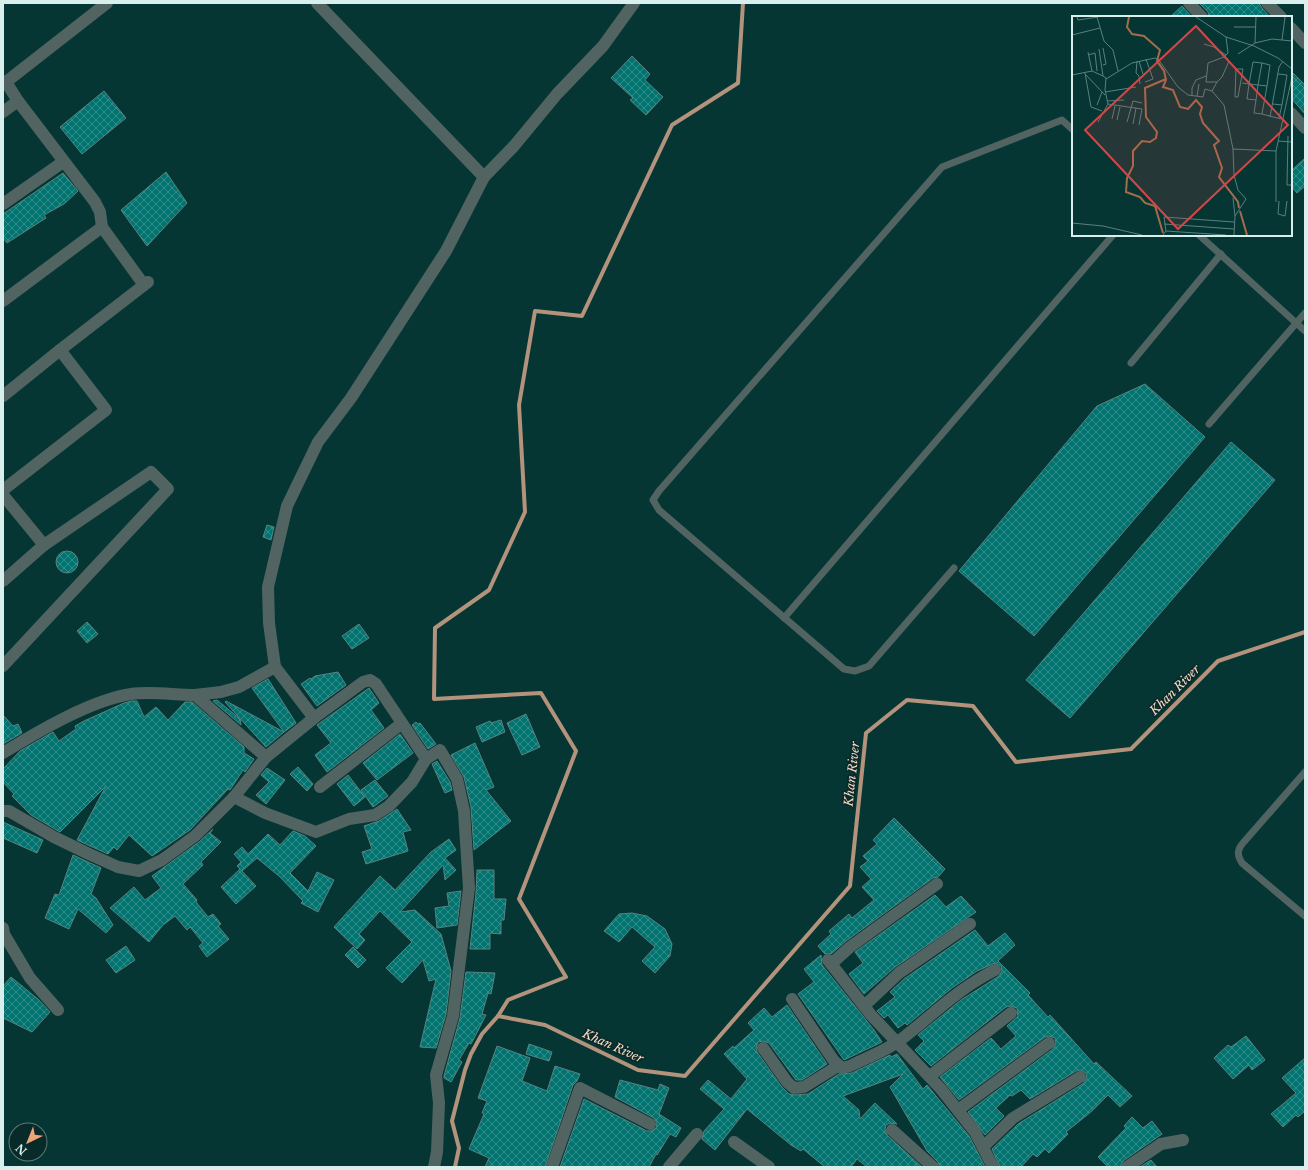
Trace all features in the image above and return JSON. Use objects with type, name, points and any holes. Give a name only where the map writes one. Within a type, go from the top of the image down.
[{"type":"street","points":[[3,396],[146,283],[102,227],[100,212],[95,202],[63,162],[5,82],[107,3]]},
{"type":"street","points":[[317,3],[484,177]]},
{"type":"street","points":[[314,718],[275,668],[269,623],[268,587],[287,506],[318,442],[352,398],[446,251],[484,177],[514,146],[557,94],[603,46],[634,3]]},
{"type":"street","points":[[1189,3],[1201,16]]},
{"type":"street","points":[[1267,3],[1280,16]]},
{"type":"street","points":[[1292,29],[1305,43]]},
{"type":"street","points":[[3,112],[18,101]]},
{"type":"street","points":[[1292,114],[1305,128]]},
{"type":"street","points":[[3,204],[63,162]]},
{"type":"street","points":[[3,301],[102,227]]},
{"type":"street","points":[[3,490],[106,410],[60,350]]},
{"type":"street","points":[[3,581],[44,545],[151,472],[168,489],[3,666]]},
{"type":"street","points":[[3,495],[44,545]]},
{"type":"street","points":[[3,753],[29,737],[99,702],[132,694],[196,695],[221,692],[239,687],[275,668]]},
{"type":"street","points":[[3,811],[9,811],[54,837],[118,867],[139,871],[162,860],[195,836],[234,797],[266,757],[314,718],[363,682],[370,680],[376,684],[401,724],[426,759]]},
{"type":"street","points":[[196,695],[266,757]]},
{"type":"street","points":[[320,787],[401,724]]},
{"type":"street","points":[[234,797],[265,813],[316,832],[349,819],[375,815],[389,806],[412,782],[426,759],[440,750],[457,779],[464,811],[469,888],[453,1016],[436,1075],[439,1102],[437,1152],[434,1167]]},
{"type":"street","points":[[937,884],[830,962],[864,1006],[930,1076],[958,1110],[975,1132],[993,1167]]},
{"type":"street","points":[[864,1006],[899,973],[970,924]]},
{"type":"street","points":[[3,928],[4,934],[30,978],[58,1010]]},
{"type":"street","points":[[792,999],[838,1066],[842,1068],[850,1066],[898,1042],[958,992],[972,982],[995,970]]},
{"type":"street","points":[[930,1076],[1011,1013]]},
{"type":"street","points":[[958,1110],[1049,1043]]},
{"type":"street","points":[[763,1048],[794,1088],[804,1087],[838,1066]]},
{"type":"street","points":[[983,1147],[1013,1118],[1080,1078]]},
{"type":"street","points":[[552,1167],[580,1088],[650,1124]]},
{"type":"street","points":[[892,1130],[934,1167]]},
{"type":"street","points":[[669,1167],[697,1134]]},
{"type":"street","points":[[1127,1167],[1161,1144],[1183,1140]]},
{"type":"street","points":[[734,1142],[769,1167]]},
{"type":"lane","points":[[954,568],[879,656],[868,666],[855,672],[844,669],[784,618],[659,510],[653,500],[659,491],[942,167],[1062,120],[1072,129]]},
{"type":"lane","points":[[784,618],[1112,236]]},
{"type":"lane","points":[[1200,236],[1222,254],[1305,331]]},
{"type":"lane","points":[[1131,363],[1222,254]]},
{"type":"lane","points":[[1209,424],[1305,313]]},
{"type":"lane","points":[[1305,772],[1243,842],[1238,853],[1238,858],[1242,863],[1305,916]]},
{"type":"building","points":[[1199,3],[1259,3],[1269,16],[1209,16],[1208,12]]},
{"type":"building","points":[[1182,6],[1191,16],[1171,16]]},
{"type":"building","points":[[632,56],[650,74],[645,80],[663,97],[646,115],[630,100],[633,98],[611,78]]},
{"type":"building","points":[[1292,72],[1305,85],[1305,114],[1292,99]]},
{"type":"building","points":[[104,91],[126,118],[82,154],[60,127]]},
{"type":"building","points":[[1305,158],[1305,186],[1297,193],[1292,187],[1292,170]]},
{"type":"building","points":[[166,172],[187,203],[147,246],[121,210]]},
{"type":"building","points":[[63,173],[78,191],[64,204],[44,215],[46,218],[7,243],[3,238],[3,214]]},
{"type":"building","points":[[1145,384],[1205,437],[1034,636],[959,571],[1097,406]]},
{"type":"building","points":[[1231,442],[1275,480],[1070,718],[1026,680]]},
{"type":"building","points":[[267,525],[274,527],[271,540],[263,537]]},
{"type":"building","points":[[67,551],[75,554],[78,562],[75,570],[67,573],[59,570],[56,562],[59,554]]},
{"type":"building","points":[[87,622],[98,634],[87,643],[77,631]]},
{"type":"building","points":[[359,624],[369,638],[352,649],[342,636]]},
{"type":"building","points":[[338,672],[346,685],[317,706],[301,684],[315,676]]},
{"type":"building","points":[[268,679],[296,723],[284,732],[252,688]]},
{"type":"building","points":[[369,688],[379,703],[371,710],[384,728],[327,772],[315,755],[331,743],[317,725]]},
{"type":"building","points":[[217,700],[240,719],[241,725],[213,701]]},
{"type":"building","points":[[137,701],[144,717],[156,707],[168,720],[185,702],[192,702],[244,747],[244,753],[254,759],[245,772],[243,770],[230,790],[228,789],[190,830],[152,856],[129,835],[117,850],[114,847],[108,854],[77,840],[106,786],[60,832],[31,815],[12,796],[14,794],[3,782],[3,769],[20,751],[53,732],[59,741],[76,729],[75,726],[84,721],[124,703]]},
{"type":"building","points":[[226,701],[284,732],[266,747],[225,702]]},
{"type":"building","points":[[526,714],[540,747],[522,755],[507,723]]},
{"type":"building","points":[[3,715],[13,726],[18,724],[22,733],[3,744]]},
{"type":"building","points":[[501,720],[505,732],[482,742],[476,727],[490,721],[491,723]]},
{"type":"building","points":[[416,722],[418,724],[420,723],[436,744],[428,749],[412,725]]},
{"type":"building","points":[[400,734],[413,753],[377,780],[363,763]]},
{"type":"building","points":[[475,743],[494,787],[486,790],[511,821],[474,850],[471,807],[464,777],[451,755]]},
{"type":"building","points":[[437,761],[450,782],[452,790],[445,793],[432,764]]},
{"type":"building","points":[[298,767],[313,784],[307,791],[290,774]]},
{"type":"building","points":[[267,768],[285,780],[266,804],[256,795],[269,782],[261,775]]},
{"type":"building","points":[[348,775],[365,797],[354,806],[337,784]]},
{"type":"building","points":[[375,780],[388,796],[373,807],[361,790]]},
{"type":"building","points":[[397,809],[411,830],[403,832],[408,851],[366,864],[362,852],[372,849],[364,826],[379,821]]},
{"type":"building","points":[[894,818],[945,869],[938,877],[933,878],[846,941],[831,954],[825,954],[818,946],[831,934],[829,931],[849,914],[852,918],[874,900],[862,887],[871,879],[860,867],[868,861],[863,856],[877,844],[873,840]]},
{"type":"building","points":[[3,822],[43,840],[37,853],[3,838]]},
{"type":"building","points":[[213,829],[210,833],[221,842],[201,862],[203,865],[183,884],[197,900],[196,902],[208,917],[213,914],[221,924],[218,926],[229,939],[207,957],[199,946],[203,943],[190,927],[187,930],[175,916],[163,925],[149,942],[110,908],[134,887],[145,900],[161,888],[152,876],[199,842]]},
{"type":"building","points":[[293,831],[305,836],[316,846],[290,873],[308,891],[317,872],[334,880],[318,912],[301,903],[303,901],[280,877],[257,858],[242,871],[237,866],[241,862],[234,854],[242,847],[248,854],[268,834],[280,845]]},
{"type":"building","points":[[449,839],[456,850],[445,858],[456,870],[445,880],[443,865],[400,912],[415,910],[441,934],[451,971],[446,1014],[436,1048],[420,1047],[436,979],[429,981],[423,960],[402,983],[386,968],[412,942],[380,911],[359,934],[365,940],[357,949],[334,927],[380,876],[395,890],[431,852]]},
{"type":"building","points":[[73,855],[101,868],[91,894],[96,898],[113,925],[106,933],[78,909],[69,929],[45,918],[55,894],[59,895]]},
{"type":"building","points":[[240,869],[256,886],[236,904],[221,887]]},
{"type":"building","points":[[477,870],[494,870],[494,899],[506,899],[504,920],[501,920],[501,934],[490,933],[490,949],[470,949]]},
{"type":"building","points":[[461,891],[457,925],[437,928],[435,908],[449,906],[447,893]]},
{"type":"building","points":[[935,895],[946,907],[961,896],[976,912],[895,967],[864,994],[849,974],[863,963],[855,952]]},
{"type":"building","points":[[632,913],[647,916],[665,929],[672,944],[670,956],[655,973],[642,961],[655,947],[632,927],[619,942],[604,931],[619,914]]},
{"type":"building","points":[[975,930],[988,946],[1005,933],[1015,945],[998,961],[1030,993],[1028,995],[1048,1017],[1050,1015],[1094,1064],[1096,1062],[1132,1096],[1120,1107],[1108,1095],[1092,1111],[1066,1132],[1068,1134],[1049,1153],[1045,1149],[1037,1157],[1033,1154],[1021,1167],[1000,1167],[992,1149],[1018,1124],[1084,1083],[1087,1077],[1086,1073],[1080,1070],[1076,1071],[1030,1099],[1021,1090],[1012,1096],[1010,1095],[996,1108],[1004,1116],[985,1135],[968,1112],[1053,1049],[1056,1043],[1055,1038],[1049,1036],[1045,1037],[959,1100],[940,1077],[991,1038],[1001,1049],[1016,1036],[1007,1026],[1018,1016],[1017,1008],[1010,1006],[1006,1007],[931,1066],[915,1050],[924,1041],[918,1035],[961,1000],[999,976],[1002,971],[1001,966],[995,963],[977,971],[952,988],[907,1025],[905,1023],[898,1028],[888,1015],[884,1018],[877,1011],[895,997],[890,992],[904,979]]},
{"type":"building","points":[[126,946],[135,960],[116,973],[106,960]]},
{"type":"building","points":[[353,947],[366,960],[358,968],[345,955]]},
{"type":"building","points":[[821,955],[822,965],[882,1042],[844,1060],[798,994],[814,982],[804,969]]},
{"type":"building","points":[[466,972],[495,973],[491,994],[488,993],[482,1014],[486,1015],[471,1044],[469,1043],[459,1060],[462,1062],[451,1082],[444,1078],[444,1076],[460,1018]]},
{"type":"building","points":[[11,977],[39,1000],[50,1012],[32,1032],[3,1018],[3,986]]},
{"type":"building","points":[[787,1005],[827,1064],[802,1080],[796,1080],[769,1043],[763,1041],[758,1042],[756,1048],[757,1052],[781,1086],[789,1094],[808,1094],[839,1074],[852,1073],[890,1055],[891,1057],[897,1054],[923,1089],[927,1085],[969,1136],[985,1167],[940,1167],[938,1162],[927,1151],[890,1087],[903,1074],[843,1096],[859,1110],[860,1119],[875,1103],[897,1124],[890,1123],[886,1125],[885,1129],[887,1135],[922,1167],[867,1167],[857,1159],[851,1167],[825,1167],[803,1149],[801,1151],[791,1145],[747,1109],[715,1150],[702,1139],[704,1131],[724,1109],[700,1089],[708,1080],[731,1099],[747,1079],[724,1054],[733,1046],[734,1048],[754,1030],[748,1023],[764,1008],[772,1017]]},
{"type":"building","points":[[1246,1036],[1265,1060],[1252,1070],[1249,1065],[1233,1079],[1214,1058],[1228,1045],[1231,1047]]},
{"type":"building","points":[[529,1044],[552,1052],[549,1061],[526,1054]]},
{"type":"building","points":[[497,1046],[530,1058],[522,1081],[547,1091],[555,1066],[580,1074],[577,1081],[573,1085],[545,1167],[485,1167],[489,1158],[469,1149],[484,1114],[482,1113],[487,1101],[478,1098]]},
{"type":"building","points":[[1305,1058],[1305,1111],[1298,1117],[1296,1115],[1283,1127],[1271,1114],[1296,1093],[1282,1078]]},
{"type":"building","points":[[620,1080],[658,1090],[660,1084],[669,1088],[659,1114],[681,1128],[676,1137],[670,1134],[649,1167],[560,1167],[584,1099],[647,1131],[651,1131],[656,1128],[657,1123],[654,1118],[615,1097]]},
{"type":"building","points":[[1132,1117],[1143,1128],[1152,1121],[1162,1134],[1123,1161],[1120,1167],[1108,1167],[1098,1157],[1126,1128],[1124,1126]]},
{"type":"building","points":[[1151,1160],[1157,1167],[1140,1167]]},
{"type":"waterway","points":[[455,1167],[459,1148],[452,1121],[465,1070],[471,1054],[482,1034],[498,1016],[508,1000],[566,977],[519,899],[576,751],[541,693],[434,699],[435,628],[489,590],[525,512],[519,405],[535,311],[582,316],[672,125],[738,83],[743,3]]},
{"type":"waterway","name":"Khan River","points":[[498,1016],[545,1025],[638,1070],[685,1076],[850,886],[866,733],[907,700],[973,706],[1016,762],[1131,749],[1218,661],[1305,632]]}]
